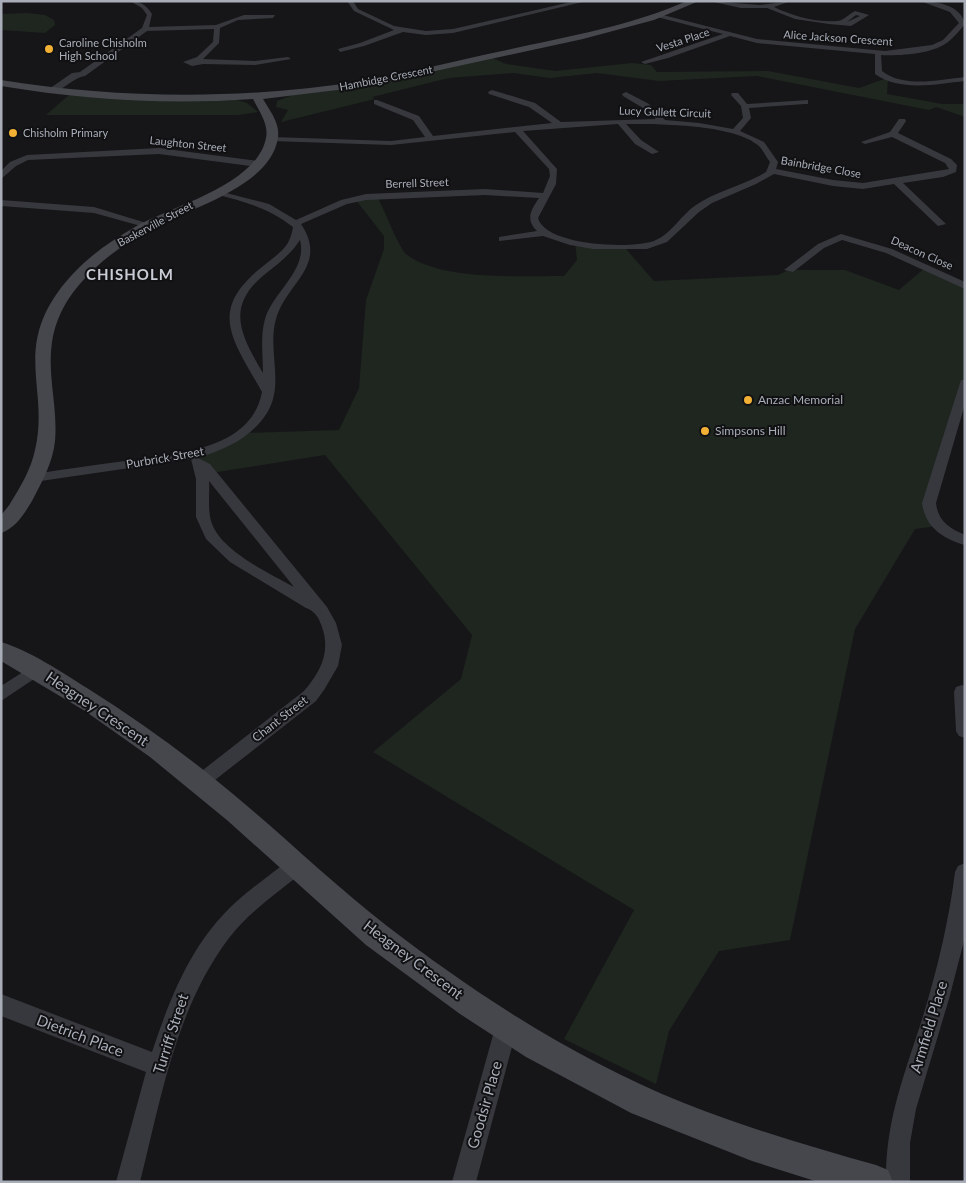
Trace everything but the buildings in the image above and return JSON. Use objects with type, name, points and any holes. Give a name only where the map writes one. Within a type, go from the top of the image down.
[{"type":"street","points":[[133,1],[144,7],[150,15],[145,29]]},
{"type":"street","points":[[350,1],[356,10],[401,30],[443,32],[584,1]]},
{"type":"street","points":[[428,1],[438,1]]},
{"type":"street","points":[[542,1],[558,7]]},
{"type":"street","name":"Hambidge Crescent","points":[[264,106],[285,92],[396,78],[608,31],[659,16],[695,1]]},
{"type":"street","points":[[712,1],[739,6],[767,6],[788,1]]},
{"type":"street","points":[[923,1],[942,7],[959,16],[962,23],[954,32]]},
{"type":"street","points":[[767,6],[792,18],[841,23]]},
{"type":"street","points":[[60,91],[75,75],[82,74],[145,29],[217,27],[234,18],[273,16]]},
{"type":"street","name":"Alice Jackson Crescent","points":[[659,16],[727,35],[773,43],[878,52],[907,52],[930,48],[942,43],[954,32]]},
{"type":"street","points":[[217,27],[216,43],[201,60],[255,63],[288,59]]},
{"type":"street","points":[[340,50],[362,45],[401,30]]},
{"type":"street","points":[[954,32],[965,33]]},
{"type":"street","name":"Vesta Place","points":[[645,62],[666,57],[727,35]]},
{"type":"street","points":[[878,52],[878,72],[887,79],[903,82],[965,79]]},
{"type":"street","points":[[1,82],[60,91],[122,97],[234,96],[264,106],[272,131],[272,139]]},
{"type":"street","points":[[492,92],[532,105],[558,124]]},
{"type":"street","points":[[626,94],[652,111],[664,123]]},
{"type":"street","points":[[735,95],[745,106],[747,118],[736,131]]},
{"type":"street","points":[[377,102],[416,118],[431,139]]},
{"type":"street","points":[[745,106],[805,102]]},
{"type":"street","points":[[865,142],[893,134],[902,121]]},
{"type":"street","points":[[621,123],[638,142],[655,152]]},
{"type":"street","name":"Lucy Gullett Circuit","points":[[272,139],[367,143],[431,139],[558,124],[697,124],[736,131],[758,141],[770,151],[774,162],[773,171]]},
{"type":"street","points":[[517,129],[553,169],[555,175],[553,183],[533,219],[535,225],[543,232],[564,241],[618,248],[647,247],[667,237],[701,206],[762,179],[773,171]]},
{"type":"street","name":"Bainbridge Close","points":[[773,171],[848,185],[877,186],[958,170],[948,161],[893,134]]},
{"type":"street","name":"Baskerville Street","points":[[1,540],[8,530],[6,523],[34,478],[43,456],[46,435],[42,351],[53,311],[65,293],[87,267],[116,244],[148,225],[218,192],[258,164],[272,139]]},
{"type":"street","name":"Laughton Street","points":[[1,176],[13,164],[27,158],[137,151],[168,152],[258,164]]},
{"type":"street","points":[[897,182],[941,224]]},
{"type":"street","points":[[218,192],[265,206],[278,212],[295,225],[298,236],[294,245],[252,279],[243,290],[234,309],[238,334],[269,393]]},
{"type":"street","name":"Berrell Street","points":[[295,225],[344,202],[366,197],[485,192],[545,196]]},
{"type":"street","points":[[1,203],[94,210],[148,225]]},
{"type":"street","name":"Purbrick Street","points":[[34,478],[195,458],[227,442],[250,426],[262,412],[269,393],[268,331],[271,317],[305,259],[306,241],[295,225]]},
{"type":"street","points":[[502,239],[543,232]]},
{"type":"street","name":"Deacon Close","points":[[789,270],[821,246],[841,238],[889,251],[965,286]]},
{"type":"street","points":[[965,383],[929,503],[932,518],[938,526],[952,535],[965,540]]},
{"type":"street","points":[[195,458],[204,481],[204,522],[210,537],[229,555],[322,611]]},
{"type":"street","name":"Chant Street","points":[[195,458],[205,466],[322,611],[331,626],[335,643],[332,661],[324,680],[310,696],[200,782]]},
{"type":"street","name":"Heagney Crescent","points":[[1,650],[37,669],[117,720],[200,782],[404,957],[506,1028],[588,1074],[678,1117],[775,1153],[876,1182]]},
{"type":"street","points":[[1,695],[37,669]]},
{"type":"street","points":[[962,692],[965,731]]},
{"type":"street","name":"Turriff Street","points":[[128,1182],[178,1006],[198,965],[223,930],[296,866]]},
{"type":"street","name":"Armfield Place","points":[[898,1182],[896,1148],[901,1115],[950,960],[965,872]]},
{"type":"street","name":"Dietrich Place","points":[[1,1006],[160,1066]]},
{"type":"street","name":"Goodsir Place","points":[[464,1182],[506,1028]]},
{"type":"shaded area","points":[[27,13],[45,15],[54,20],[55,25],[45,33],[1,30],[1,14]]},
{"type":"shaded area","points":[[493,58],[506,64],[555,71],[632,63],[651,65],[657,72],[768,71],[859,88],[884,79],[888,80],[887,94],[942,104],[965,104],[965,117],[936,107],[929,110],[757,76],[659,81],[597,73],[550,78],[513,73],[449,78],[372,97],[375,99],[281,122],[288,110],[276,107],[277,101],[295,94]]},
{"type":"shaded area","points":[[69,95],[234,99],[247,103],[258,112],[239,115],[46,115]]},
{"type":"shaded area","name":"Simpsons Hill","points":[[377,196],[395,236],[406,254],[421,263],[460,273],[505,276],[564,276],[577,260],[575,242],[626,249],[654,281],[778,275],[789,270],[845,270],[899,290],[926,267],[965,286],[965,383],[929,503],[938,526],[915,529],[855,629],[790,940],[719,951],[669,1031],[656,1084],[564,1039],[634,910],[373,752],[461,679],[472,635],[325,455],[211,473],[193,455],[242,433],[339,430],[359,388],[366,300],[384,249],[384,236],[355,199]]},
{"type":"place","name":"Caroline Chisholm High School","points":[[49,49]]},
{"type":"place","name":"Chisholm Primary","points":[[13,133]]},
{"type":"place","name":"Anzac Memorial","points":[[748,400]]},
{"type":"place","name":"Simpsons Hill","points":[[705,431]]},
{"type":"district","name":"CHISHOLM","points":[[130,275]]}]
